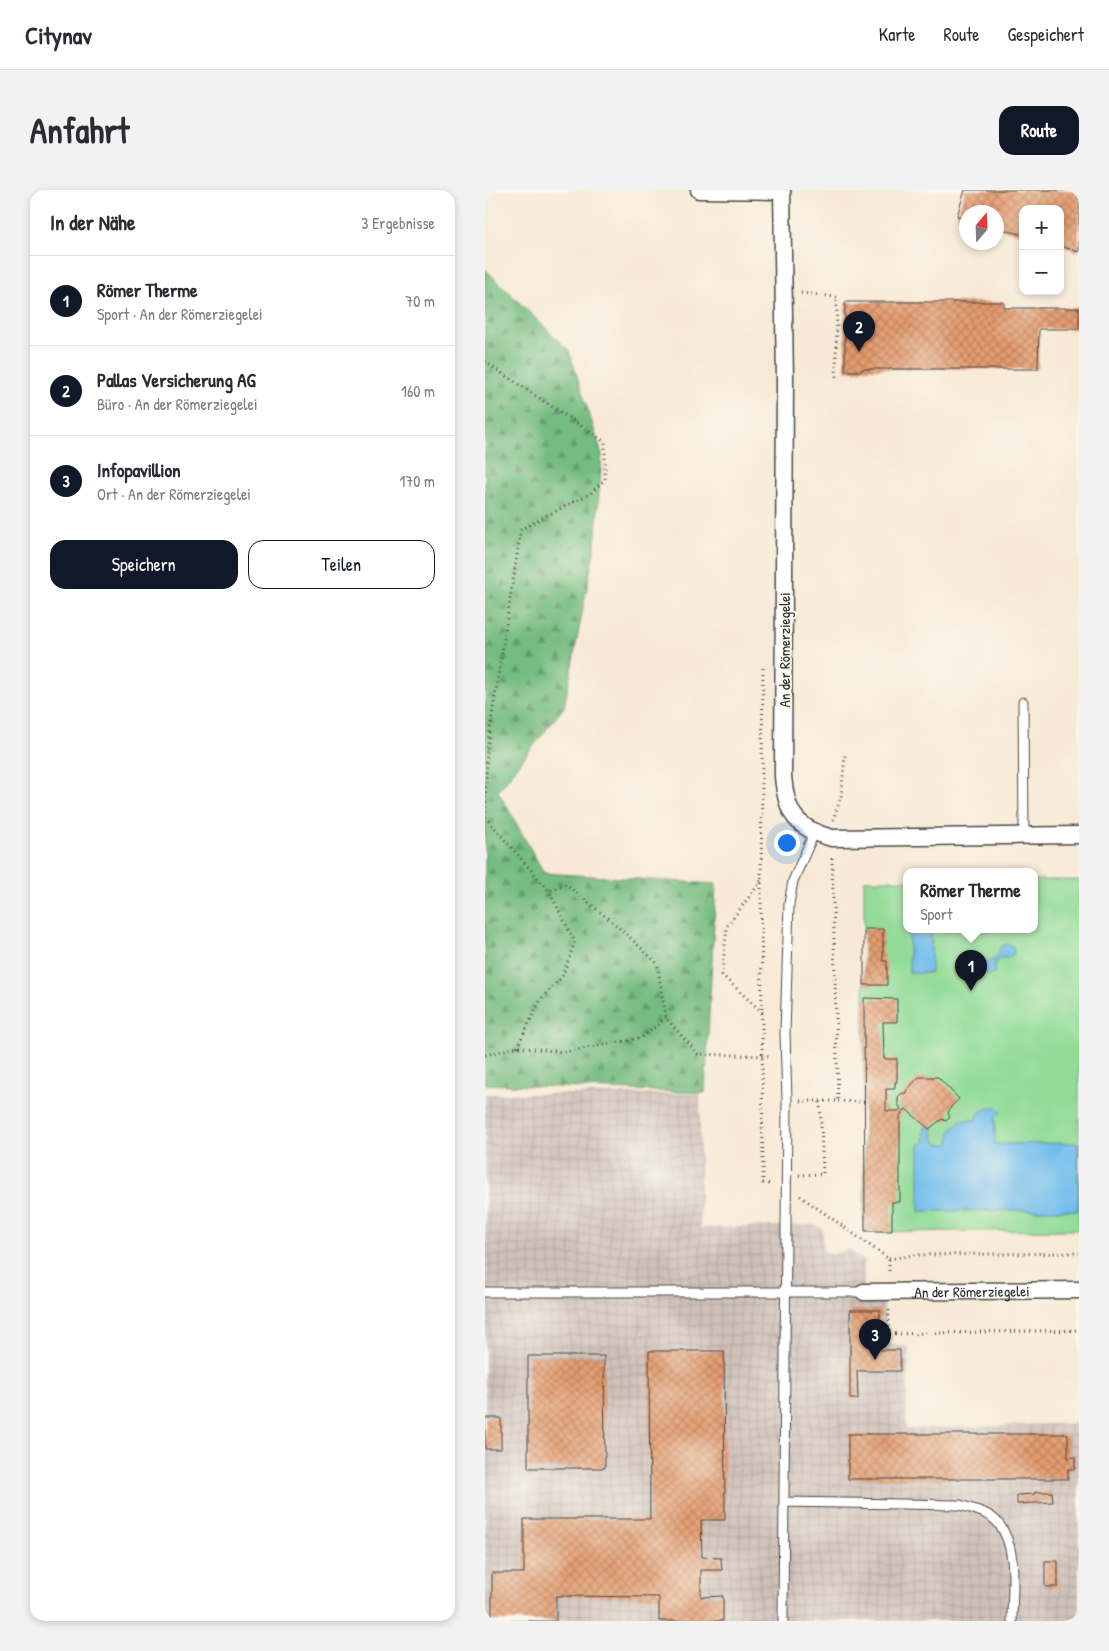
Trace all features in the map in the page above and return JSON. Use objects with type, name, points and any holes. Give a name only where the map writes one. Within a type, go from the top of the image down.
[{"type":"street","points":[[699,190],[782,190]]},
{"type":"street","name":"An der Römerziegelei","points":[[782,190],[783,776],[785,800],[797,820],[814,833],[832,838],[1079,835]]},
{"type":"street","name":"An der Römerziegelei","points":[[864,1292],[889,1290],[1079,1290]]},
{"type":"lane","points":[[1023,702],[1024,835]]},
{"type":"lane","points":[[783,1621],[787,1187],[785,1056],[789,904],[793,880],[814,833]]},
{"type":"lane","points":[[485,1292],[864,1292]]},
{"type":"lane","points":[[784,1502],[960,1505],[984,1513],[998,1522],[1008,1543],[1012,1560],[1012,1621]]},
{"type":"path","points":[[783,292],[837,297],[836,380]]},
{"type":"path","points":[[485,362],[605,442],[605,480],[591,493],[521,529],[487,748],[485,815],[549,891],[575,942],[562,977],[541,999],[517,1047]]},
{"type":"path","points":[[838,1102],[832,838],[833,819],[841,797],[845,755]]},
{"type":"path","points":[[761,881],[727,926],[722,975],[763,1013]]},
{"type":"path","points":[[549,891],[566,884],[622,930],[657,963],[666,1018],[699,1054],[785,1056]]},
{"type":"path","points":[[485,1055],[517,1047],[564,1052],[641,1038],[666,1018]]},
{"type":"path","points":[[787,1100],[865,1102]]},
{"type":"path","points":[[798,1194],[797,1175],[823,1174],[820,1101]]},
{"type":"path","points":[[787,1187],[889,1259],[915,1255],[1079,1253]]},
{"type":"path","points":[[889,1259],[889,1334],[1079,1330]]},
{"type":"shaded area","points":[[485,1094],[700,1094],[700,1228],[815,1225],[823,1229],[823,1250],[832,1255],[848,1249],[864,1261],[864,1292],[883,1294],[887,1344],[909,1347],[906,1429],[1079,1423],[1079,1621],[485,1621]]},
{"type":"green space","points":[[485,269],[569,351],[602,454],[595,546],[564,707],[498,791],[544,873],[716,884],[705,1093],[485,1084]]},
{"type":"green space","points":[[864,880],[903,880],[903,933],[1038,933],[1038,880],[1079,880],[1079,1230],[864,1232]]},
{"type":"water","points":[[909,933],[931,933],[931,973],[909,973]]},
{"type":"water","points":[[1006,944],[1013,947],[1014,952],[1012,956],[995,962],[994,973],[989,975],[983,973],[980,969],[982,963],[988,960],[991,961],[999,954],[1000,947]]},
{"type":"water","points":[[996,1107],[1001,1112],[995,1118],[995,1144],[1078,1143],[1078,1210],[919,1211],[919,1144],[924,1143],[925,1127],[929,1129],[933,1127],[934,1139],[938,1144],[950,1144],[951,1131],[961,1120],[976,1120],[981,1111]]},
{"type":"building","points":[[965,190],[1079,190],[1079,252],[1064,247],[1064,205],[1019,205],[1019,234],[1004,230],[1004,205],[960,205]]},
{"type":"building","points":[[845,302],[1004,302],[1004,308],[1079,308],[1079,329],[1039,329],[1038,369],[862,369],[862,371],[845,371]]},
{"type":"building","points":[[864,929],[883,929],[883,961],[887,961],[887,985],[864,985]]},
{"type":"building","points":[[864,998],[897,999],[897,1022],[883,1022],[884,1059],[897,1059],[897,1082],[895,1082],[895,1089],[886,1089],[886,1111],[898,1111],[901,1109],[898,1104],[898,1097],[906,1093],[919,1077],[938,1077],[959,1099],[951,1107],[948,1113],[950,1117],[946,1121],[942,1119],[929,1129],[906,1109],[900,1115],[900,1202],[892,1202],[892,1231],[865,1231]]},
{"type":"building","points":[[850,1310],[880,1310],[880,1350],[900,1350],[900,1371],[857,1371],[858,1399],[850,1399]]},
{"type":"building","points":[[649,1351],[724,1351],[725,1520],[701,1520],[702,1557],[721,1558],[722,1570],[701,1570],[701,1597],[723,1596],[723,1621],[659,1621],[659,1597],[556,1596],[556,1621],[492,1621],[492,1573],[524,1573],[524,1519],[650,1519]]},
{"type":"building","points":[[528,1356],[604,1356],[605,1468],[528,1468]]},
{"type":"building","points":[[485,1418],[501,1418],[501,1449],[485,1449]]},
{"type":"building","points":[[848,1434],[1068,1434],[1068,1458],[1075,1457],[1075,1469],[1068,1469],[1068,1479],[848,1479]]},
{"type":"building","points":[[1035,1492],[1052,1492],[1053,1502],[1017,1504],[1017,1495],[1035,1494]]},
{"type":"building","points":[[1045,1561],[1058,1561],[1058,1587],[1045,1587]]},
{"type":"place","name":"Pallas Versicherung AG","points":[[859,352]]},
{"type":"place","name":"Römer Therme","points":[[971,991]]},
{"type":"place","name":"Infopavillion","points":[[875,1360]]}]
